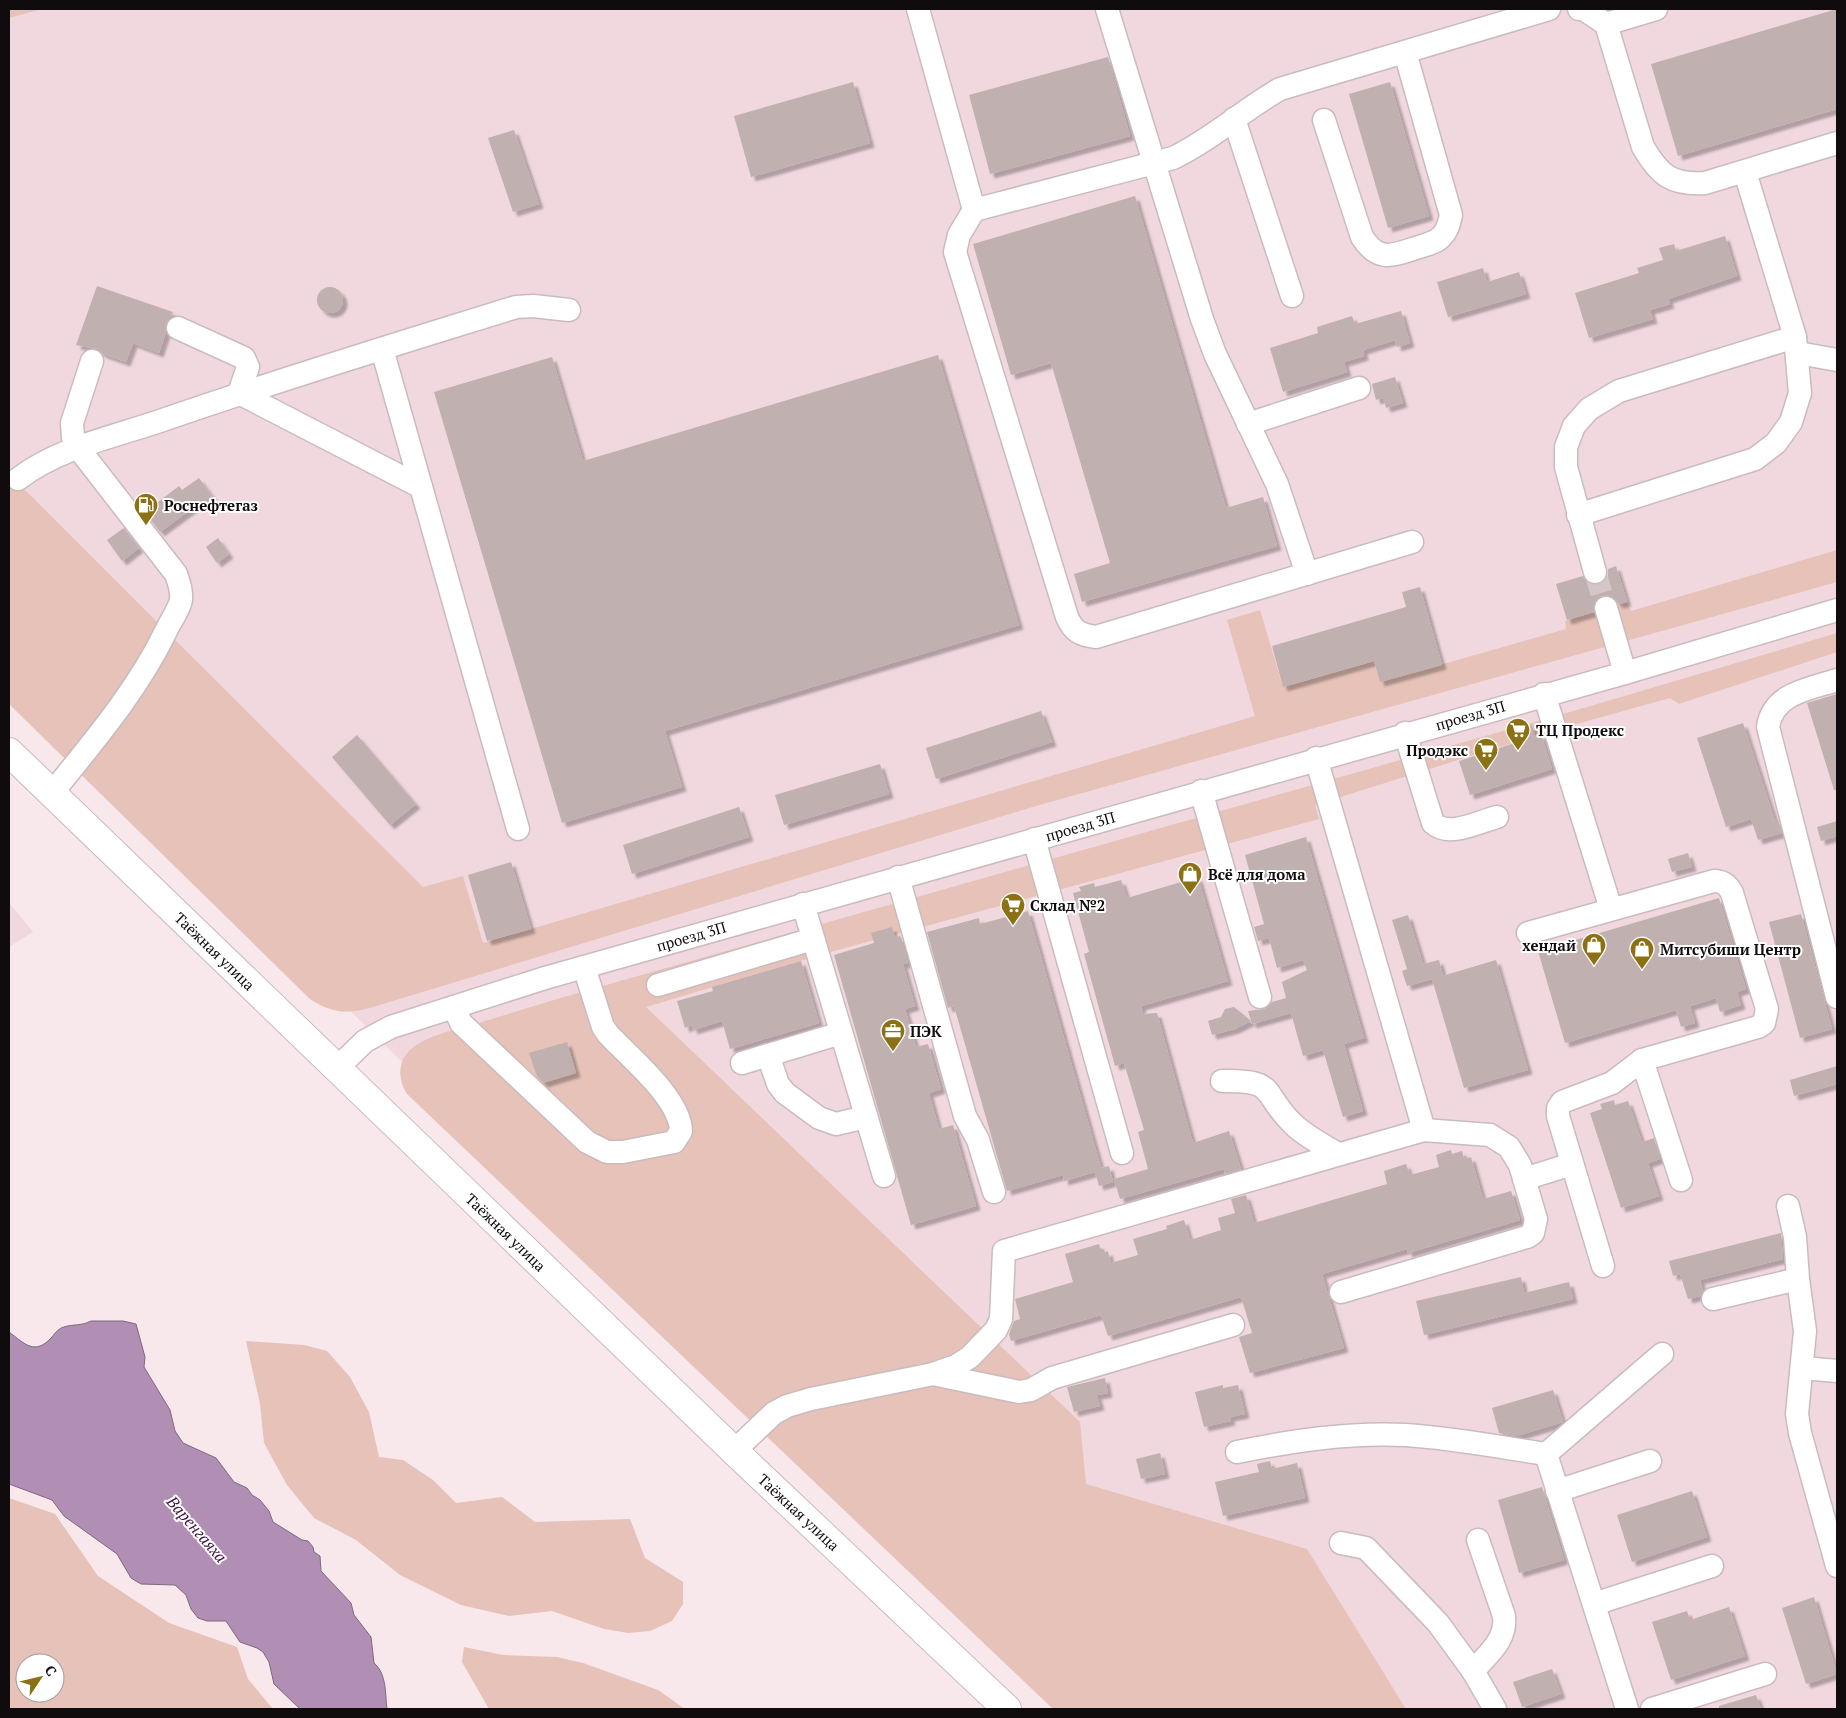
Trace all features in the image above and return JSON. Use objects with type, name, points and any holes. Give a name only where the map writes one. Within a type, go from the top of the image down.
[{"type":"highway","name":"Таёжная улица","points":[[9,752],[734,1451],[1007,1709]]},
{"type":"street","points":[[918,9],[974,210]]},
{"type":"street","points":[[1107,9],[1202,319],[1215,354],[1280,492],[1307,574]]},
{"type":"street","points":[[1412,542],[1096,637],[1082,636],[1072,628],[1066,617],[955,252],[959,235],[974,210],[1173,158],[1197,146],[1280,89],[1549,9]]},
{"type":"street","points":[[1579,9],[1585,10],[1606,24],[1643,148],[1653,165],[1668,178],[1686,184],[1705,182],[1745,172],[1837,143]]},
{"type":"street","points":[[1606,24],[1656,9]]},
{"type":"street","points":[[1324,120],[1362,237],[1369,248],[1380,254],[1391,256],[1441,237],[1448,228],[1451,214],[1405,52]]},
{"type":"street","points":[[1234,119],[1292,296]]},
{"type":"street","points":[[1578,515],[1755,459],[1776,442],[1791,422],[1800,393],[1796,345],[1745,172]]},
{"type":"street","points":[[12,478],[48,459],[239,393],[516,307],[533,306],[569,310]]},
{"type":"street","points":[[178,328],[244,358],[248,367],[239,393]]},
{"type":"street","points":[[1595,572],[1566,467],[1566,447],[1574,426],[1589,409],[1619,390],[1796,345],[1837,360]]},
{"type":"street","points":[[382,349],[518,829]]},
{"type":"street","points":[[52,794],[138,682],[156,651],[180,600],[180,586],[176,574],[79,449],[73,438],[72,423],[92,362]]},
{"type":"street","points":[[1248,424],[1359,388]]},
{"type":"street","points":[[239,393],[421,487]]},
{"type":"street","points":[[1606,608],[1625,673]]},
{"type":"street","name":"проезд 3П","points":[[336,1068],[354,1050],[377,1034],[454,1007],[584,967],[1316,758],[1625,673],[1837,610]]},
{"type":"street","points":[[1837,680],[1785,698],[1774,707],[1769,716],[1768,727],[1837,998]]},
{"type":"street","points":[[1544,694],[1611,909]]},
{"type":"street","points":[[1405,733],[1433,823],[1438,828],[1454,829],[1497,817]]},
{"type":"street","points":[[1316,758],[1424,1130]]},
{"type":"street","points":[[1201,791],[1260,997]]},
{"type":"street","points":[[1034,839],[1122,1153]]},
{"type":"street","points":[[898,877],[965,1116],[978,1140],[994,1192]]},
{"type":"street","points":[[1528,933],[1714,881],[1721,881],[1729,887],[1732,893],[1768,1009],[1764,1023],[1758,1027],[1642,1060],[1612,1083],[1562,1102],[1558,1108],[1558,1116],[1603,1266]]},
{"type":"street","points":[[802,904],[884,1176]]},
{"type":"street","points":[[658,984],[813,940]]},
{"type":"street","points":[[454,1007],[461,1023],[474,1036],[587,1142],[599,1150],[623,1152],[674,1142],[681,1131],[678,1114],[663,1092],[608,1034],[584,967]]},
{"type":"street","points":[[742,1063],[841,1033]]},
{"type":"street","points":[[768,1056],[778,1084],[785,1093],[819,1118],[836,1124],[866,1117]]},
{"type":"street","points":[[1642,1060],[1681,1180]]},
{"type":"street","points":[[1222,1081],[1247,1080],[1264,1086],[1295,1126],[1338,1154]]},
{"type":"street","points":[[734,1451],[774,1413],[788,1406],[811,1399],[933,1374],[956,1366],[970,1356],[996,1330],[1001,1319],[1004,1251],[1424,1130],[1490,1135],[1500,1139],[1515,1156],[1536,1219],[1533,1233],[1527,1238],[1341,1292]]},
{"type":"street","points":[[1524,1179],[1572,1164]]},
{"type":"street","points":[[1788,1206],[1795,1237],[1805,1331],[1803,1368],[1797,1414],[1800,1432],[1831,1520],[1837,1566]]},
{"type":"street","points":[[1713,1299],[1798,1279]]},
{"type":"street","points":[[933,1374],[1025,1392],[1052,1378],[1233,1324]]},
{"type":"street","points":[[1237,1452],[1289,1441],[1380,1435],[1427,1438],[1546,1454],[1662,1354]]},
{"type":"street","points":[[1803,1368],[1837,1371]]},
{"type":"street","points":[[1546,1454],[1627,1709]]},
{"type":"street","points":[[1557,1491],[1650,1461]]},
{"type":"street","points":[[1473,1671],[1501,1639],[1505,1628],[1504,1616],[1478,1540]]},
{"type":"street","points":[[1341,1543],[1356,1545],[1372,1554],[1438,1623],[1473,1671],[1495,1709]]},
{"type":"street","points":[[1594,1604],[1712,1566]]},
{"type":"street","points":[[1652,1709],[1765,1674]]},
{"type":"shaded area","points":[[9,9],[1837,9],[1837,1709],[1085,1709],[427,1086],[56,724],[9,674]]},
{"type":"shaded area","points":[[9,9],[42,9],[9,18]]},
{"type":"shaded area","points":[[9,480],[26,491],[423,887],[463,876],[483,943],[1255,716],[1227,620],[1260,610],[1283,687],[1374,661],[1380,682],[1566,629],[1565,621],[1627,602],[1631,611],[1837,550],[1837,582],[1036,806],[373,1007],[348,1012],[327,1008],[311,1000],[9,704]]},
{"type":"shaded area","points":[[1837,633],[1837,652],[1679,704],[1670,698],[1541,734],[1315,805],[1319,819],[834,951],[646,1007],[1080,1422],[1086,1484],[1307,1549],[1406,1709],[1053,1709],[407,1094],[402,1083],[400,1071],[406,1054],[425,1040],[441,1034],[564,997],[1577,710]]},
{"type":"shaded area","points":[[9,903],[33,932],[9,947]]},
{"type":"shaded area","points":[[246,1341],[304,1345],[327,1351],[350,1377],[369,1412],[379,1457],[403,1460],[433,1480],[456,1503],[502,1497],[535,1522],[630,1519],[645,1558],[683,1582],[683,1604],[672,1621],[650,1631],[628,1633],[604,1629],[552,1611],[509,1616],[461,1605],[400,1575],[356,1540],[314,1518],[287,1485],[264,1443],[260,1404]]},
{"type":"shaded area","points":[[9,1498],[55,1514],[98,1576],[169,1623],[237,1647],[248,1679],[273,1709],[9,1709]]},
{"type":"shaded area","points":[[464,1647],[503,1655],[557,1657],[583,1663],[658,1690],[685,1709],[489,1709],[462,1662]]},
{"type":"water","name":"Варенгаяха","points":[[91,1321],[123,1321],[136,1324],[145,1357],[144,1367],[170,1410],[175,1431],[183,1443],[216,1458],[234,1482],[247,1488],[252,1495],[260,1500],[269,1511],[273,1522],[302,1540],[308,1541],[313,1547],[314,1552],[320,1556],[321,1571],[351,1603],[354,1615],[371,1637],[374,1663],[383,1678],[387,1709],[300,1709],[274,1684],[269,1662],[263,1652],[240,1642],[226,1621],[207,1621],[198,1618],[191,1609],[186,1595],[175,1585],[141,1584],[131,1578],[117,1554],[64,1516],[52,1500],[9,1484],[9,1332],[25,1344],[35,1347],[46,1343],[62,1328]]},
{"type":"building","points":[[1837,9],[1837,109],[1678,156],[1651,64]]},
{"type":"building","points":[[1108,57],[1130,136],[990,174],[969,95]]},
{"type":"building","points":[[853,82],[870,143],[751,177],[734,116]]},
{"type":"building","points":[[1390,82],[1429,216],[1388,228],[1349,94]]},
{"type":"building","points":[[514,130],[539,204],[513,212],[488,138]]},
{"type":"building","points":[[1135,196],[1226,508],[1263,497],[1277,546],[1082,602],[1074,574],[1110,563],[1051,363],[1011,375],[973,244]]},
{"type":"building","points":[[1725,236],[1737,276],[1668,299],[1670,304],[1650,310],[1653,319],[1589,338],[1575,293],[1639,273],[1637,268],[1663,260],[1659,248],[1674,244],[1676,251]]},
{"type":"building","points":[[1483,268],[1487,282],[1519,272],[1526,294],[1448,317],[1437,282]]},
{"type":"building","points":[[97,286],[173,312],[166,323],[166,332],[159,353],[133,343],[126,362],[103,354],[96,349],[76,345]]},
{"type":"building","points":[[330,287],[339,291],[343,300],[339,309],[330,313],[321,309],[317,300],[321,291]]},
{"type":"building","points":[[1401,311],[1410,343],[1397,347],[1395,340],[1363,350],[1364,356],[1344,362],[1347,372],[1283,392],[1270,348],[1318,333],[1317,327],[1352,316],[1355,324]]},
{"type":"building","points":[[938,355],[1019,625],[665,731],[682,787],[562,823],[434,392],[552,357],[583,461]]},
{"type":"building","points":[[1395,377],[1403,403],[1386,408],[1383,398],[1376,400],[1372,384]]},
{"type":"building","points":[[199,478],[213,497],[200,506],[198,504],[160,532],[145,512],[179,486],[182,490]]},
{"type":"building","points":[[124,528],[139,548],[122,561],[107,540]]},
{"type":"building","points":[[218,538],[229,554],[217,563],[206,547]]},
{"type":"building","points":[[1616,566],[1627,602],[1619,604],[1610,595],[1602,596],[1593,604],[1594,612],[1567,620],[1556,584],[1583,576],[1591,585],[1599,584],[1608,576],[1608,569]]},
{"type":"building","points":[[1420,587],[1442,665],[1380,682],[1374,661],[1283,687],[1272,646],[1406,607],[1402,592]]},
{"type":"building","points":[[1837,694],[1837,790],[1834,790],[1807,703]]},
{"type":"building","points":[[1041,711],[1052,742],[936,779],[926,748]]},
{"type":"building","points":[[1743,723],[1775,821],[1778,820],[1782,833],[1758,840],[1751,819],[1726,827],[1697,738]]},
{"type":"building","name":"ТЦ Продекс","points":[[1532,725],[1535,736],[1541,734],[1552,769],[1470,795],[1459,761],[1521,741],[1517,730]]},
{"type":"building","points":[[357,735],[416,804],[390,825],[332,757]]},
{"type":"building","points":[[880,764],[889,794],[784,825],[775,795]]},
{"type":"building","points":[[739,807],[749,837],[632,874],[623,845]]},
{"type":"building","points":[[1837,821],[1837,836],[1821,841],[1817,827]]},
{"type":"building","points":[[1306,837],[1364,1038],[1344,1044],[1363,1111],[1343,1117],[1323,1050],[1303,1056],[1291,1013],[1252,1024],[1248,1011],[1264,1009],[1272,1002],[1286,998],[1282,982],[1307,970],[1303,960],[1277,968],[1269,938],[1258,941],[1254,927],[1264,924],[1245,855]]},
{"type":"building","points":[[1688,853],[1692,867],[1672,872],[1668,859]]},
{"type":"building","points":[[511,862],[531,929],[487,941],[468,875]]},
{"type":"building","points":[[1198,877],[1228,981],[1141,1006],[1143,1014],[1157,1013],[1193,1143],[1229,1131],[1241,1169],[1225,1174],[1224,1169],[1120,1199],[1114,1179],[1148,1169],[1138,1132],[1144,1130],[1124,1063],[1115,1066],[1084,954],[1089,952],[1073,893],[1081,891],[1079,887],[1094,883],[1095,887],[1121,880],[1127,898]]},
{"type":"building","name":"Митсубиши Центр","points":[[1719,898],[1746,989],[1737,992],[1741,1005],[1720,1012],[1716,998],[1690,1006],[1695,1023],[1681,1027],[1676,1010],[1565,1043],[1538,951]]},
{"type":"building","points":[[1028,911],[1101,1168],[1109,1166],[1113,1182],[1099,1186],[1095,1172],[1064,1181],[1063,1175],[1007,1191],[954,1006],[948,1008],[927,932],[979,918],[980,924]]},
{"type":"building","points":[[1801,914],[1832,1029],[1800,1038],[1769,922]]},
{"type":"building","points":[[1408,915],[1423,964],[1439,960],[1443,976],[1407,986],[1402,971],[1407,969],[1392,920]]},
{"type":"building","points":[[892,927],[895,938],[900,936],[902,940],[908,963],[903,964],[915,1006],[905,1009],[916,1047],[928,1044],[941,1089],[929,1093],[939,1129],[953,1125],[976,1206],[911,1225],[834,955],[874,943],[871,933]]},
{"type":"building","points":[[1496,960],[1528,1070],[1464,1088],[1432,979]]},
{"type":"building","points":[[801,961],[819,1023],[730,1049],[722,1021],[693,1030],[692,1025],[685,1028],[677,1001],[713,991],[712,987]]},
{"type":"building","points":[[1234,1007],[1251,1021],[1235,1029],[1212,1035],[1208,1021],[1221,1017],[1225,1009]]},
{"type":"building","points":[[567,1042],[576,1073],[543,1083],[537,1076],[529,1053]]},
{"type":"building","points":[[1837,1066],[1837,1084],[1794,1096],[1790,1080]]},
{"type":"building","points":[[1614,1100],[1615,1105],[1628,1101],[1642,1142],[1654,1138],[1660,1159],[1648,1163],[1659,1196],[1621,1208],[1590,1113],[1602,1109],[1600,1104]]},
{"type":"building","points":[[1451,1150],[1452,1154],[1462,1151],[1464,1159],[1471,1157],[1483,1199],[1511,1191],[1520,1220],[1408,1253],[1407,1249],[1322,1274],[1344,1348],[1250,1373],[1239,1337],[1252,1333],[1241,1297],[1108,1336],[1101,1315],[1011,1341],[1009,1334],[1014,1321],[1020,1319],[1015,1299],[1073,1282],[1065,1254],[1099,1244],[1102,1253],[1108,1251],[1111,1263],[1138,1255],[1133,1239],[1167,1229],[1166,1226],[1184,1220],[1190,1240],[1221,1230],[1218,1218],[1235,1213],[1231,1199],[1246,1195],[1254,1223],[1387,1184],[1384,1171],[1406,1164],[1410,1175],[1439,1167],[1436,1155]]},
{"type":"building","points":[[1781,1233],[1783,1259],[1700,1280],[1703,1291],[1700,1296],[1688,1299],[1680,1274],[1673,1276],[1669,1261]]},
{"type":"building","points":[[1521,1277],[1524,1293],[1569,1282],[1573,1299],[1424,1335],[1416,1301]]},
{"type":"building","points":[[1105,1378],[1108,1393],[1097,1395],[1100,1406],[1074,1412],[1067,1387]]},
{"type":"building","points":[[1223,1385],[1223,1388],[1238,1385],[1245,1414],[1230,1417],[1231,1421],[1204,1427],[1195,1392]]},
{"type":"building","points":[[1553,1390],[1563,1422],[1517,1436],[1499,1433],[1492,1408]]},
{"type":"building","points":[[1160,1453],[1165,1474],[1141,1479],[1136,1459]]},
{"type":"building","points":[[1270,1461],[1272,1469],[1297,1463],[1305,1498],[1223,1516],[1215,1482],[1259,1472],[1257,1464]]},
{"type":"building","points":[[1542,1487],[1564,1560],[1519,1573],[1498,1500]]},
{"type":"building","points":[[1692,1491],[1707,1537],[1632,1562],[1617,1515]]},
{"type":"building","points":[[1814,1597],[1837,1674],[1806,1684],[1782,1608]]},
{"type":"building","points":[[1729,1607],[1745,1656],[1671,1680],[1652,1622],[1687,1611],[1690,1620]]},
{"type":"building","points":[[1552,1669],[1561,1694],[1522,1707],[1513,1682]]},
{"type":"building","points":[[1756,1695],[1761,1709],[1719,1709],[1719,1706]]},
{"type":"tunnel","points":[[1595,572],[1606,608]]},
{"type":"place","name":"Роснефтегаз","points":[[146,526]]},
{"type":"place","name":"ТЦ Продекс","points":[[1518,751]]},
{"type":"place","name":"Продэкс","points":[[1486,771]]},
{"type":"place","name":"Всё для дома","points":[[1190,895]]},
{"type":"place","name":"Склад №2","points":[[1013,926]]},
{"type":"place","name":"хендай","points":[[1594,966]]},
{"type":"place","name":"Митсубиши Центр","points":[[1642,970]]},
{"type":"place","name":"ПЭК","points":[[893,1052]]}]
